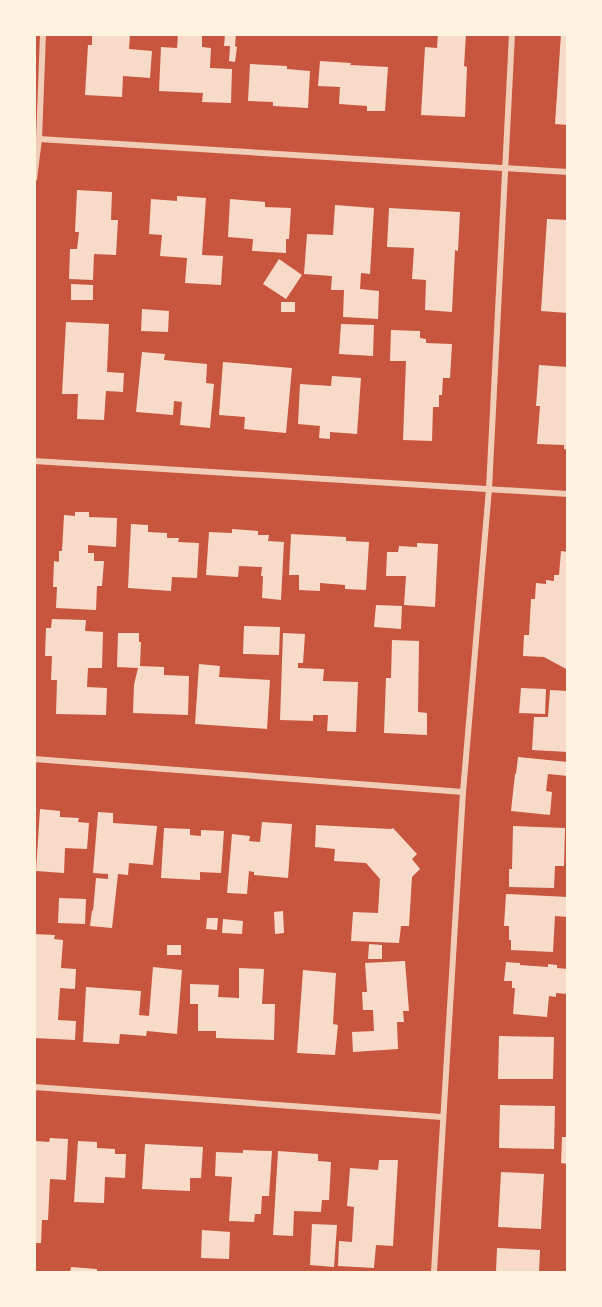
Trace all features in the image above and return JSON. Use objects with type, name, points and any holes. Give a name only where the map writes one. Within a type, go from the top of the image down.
[{"type":"street","points":[[34,179],[39,139],[43,34]]},
{"type":"street","points":[[434,1272],[463,792],[489,489],[512,34]]},
{"type":"street","points":[[39,139],[567,172]]},
{"type":"street","points":[[34,461],[567,494]]},
{"type":"street","points":[[34,759],[463,792]]},
{"type":"street","points":[[34,1087],[442,1117]]},
{"type":"building","points":[[92,34],[130,34],[129,49],[152,51],[150,78],[123,76],[122,97],[85,95],[88,45],[92,45]]},
{"type":"building","points":[[178,34],[202,34],[202,47],[211,48],[210,68],[232,69],[231,103],[202,102],[203,93],[159,91],[161,47],[177,48]]},
{"type":"building","points":[[225,34],[236,34],[235,62],[229,61],[230,46],[224,46]]},
{"type":"building","points":[[438,34],[466,34],[465,117],[421,115],[425,47],[437,48]]},
{"type":"building","points":[[561,34],[568,34],[568,125],[555,124]]},
{"type":"building","points":[[320,61],[388,67],[385,111],[367,111],[367,106],[339,104],[340,87],[318,86]]},
{"type":"building","points":[[250,64],[287,66],[287,69],[310,71],[308,108],[273,106],[273,102],[248,101]]},
{"type":"building","points":[[77,190],[112,192],[111,220],[118,220],[116,255],[94,254],[93,280],[69,279],[70,249],[77,249],[79,232],[75,232]]},
{"type":"building","points":[[177,196],[206,198],[202,255],[223,256],[221,285],[185,283],[187,258],[160,256],[162,235],[149,234],[151,199],[177,201]]},
{"type":"building","points":[[230,199],[265,202],[265,207],[291,208],[286,253],[252,251],[253,239],[228,237]]},
{"type":"building","points":[[335,205],[374,208],[370,274],[361,273],[360,289],[379,291],[378,319],[343,317],[344,290],[331,290],[332,276],[304,274],[307,234],[333,235]]},
{"type":"building","points":[[389,208],[460,212],[458,251],[455,250],[452,312],[425,310],[426,280],[412,279],[414,248],[387,247]]},
{"type":"building","points":[[547,219],[568,220],[568,313],[541,311]]},
{"type":"building","points":[[279,259],[302,275],[286,299],[263,284]]},
{"type":"building","points":[[71,284],[93,285],[93,300],[71,300]]},
{"type":"building","points":[[281,302],[295,302],[295,312],[281,312]]},
{"type":"building","points":[[142,309],[169,311],[168,332],[141,331]]},
{"type":"building","points":[[66,322],[109,324],[107,372],[124,373],[123,392],[106,391],[104,420],[77,419],[78,394],[62,394]]},
{"type":"building","points":[[341,324],[374,325],[373,356],[339,354]]},
{"type":"building","points":[[391,330],[420,331],[420,338],[426,339],[426,343],[452,344],[450,378],[443,378],[439,407],[433,407],[432,441],[403,440],[406,361],[390,361]]},
{"type":"building","points":[[142,352],[165,354],[164,360],[207,364],[206,383],[214,384],[210,428],[180,425],[182,402],[174,401],[173,415],[136,412]]},
{"type":"building","points":[[223,362],[292,368],[286,433],[244,429],[245,417],[219,415]]},
{"type":"building","points":[[539,365],[568,367],[568,450],[564,449],[564,445],[537,444],[540,406],[536,406]]},
{"type":"building","points":[[332,376],[361,378],[357,434],[330,432],[330,439],[319,438],[320,426],[298,424],[300,384],[331,386]]},
{"type":"building","points":[[75,512],[89,512],[89,517],[117,518],[116,547],[88,545],[88,553],[94,553],[94,561],[104,561],[102,586],[97,586],[96,610],[56,608],[57,587],[53,587],[54,561],[59,562],[59,551],[62,551],[64,515],[75,516]]},
{"type":"building","points":[[131,524],[148,525],[148,532],[167,533],[167,538],[179,538],[178,542],[199,543],[197,578],[172,577],[171,591],[128,588]]},
{"type":"building","points":[[232,529],[258,531],[258,535],[269,535],[268,541],[284,542],[281,600],[262,598],[262,567],[239,566],[238,577],[206,575],[209,532],[232,533]]},
{"type":"building","points":[[291,534],[346,537],[346,541],[369,542],[366,590],[345,589],[345,585],[320,583],[320,591],[299,590],[299,575],[289,575]]},
{"type":"building","points":[[417,543],[438,544],[435,607],[404,605],[406,576],[386,576],[387,552],[398,552],[399,546],[417,547]]},
{"type":"building","points":[[561,551],[568,552],[568,670],[544,657],[523,656],[524,635],[529,635],[531,599],[535,599],[536,583],[546,584],[546,580],[554,581],[554,575],[559,575]]},
{"type":"building","points":[[376,605],[402,606],[401,629],[374,627]]},
{"type":"building","points":[[52,619],[86,620],[85,631],[103,632],[102,668],[88,668],[87,687],[107,688],[106,715],[56,714],[57,680],[51,680],[52,656],[45,656],[46,628],[51,628]]},
{"type":"building","points":[[244,626],[280,627],[279,655],[243,654]]},
{"type":"building","points":[[118,633],[139,633],[140,666],[164,667],[164,675],[189,676],[188,715],[133,713],[134,685],[138,668],[117,667]]},
{"type":"building","points":[[283,633],[305,634],[303,663],[298,663],[298,668],[324,669],[323,681],[358,682],[356,732],[327,731],[328,715],[313,715],[313,721],[280,720]]},
{"type":"building","points":[[392,640],[419,641],[418,712],[427,713],[427,735],[384,733],[386,678],[391,678]]},
{"type":"building","points":[[199,664],[220,666],[219,677],[270,680],[267,729],[195,724]]},
{"type":"building","points":[[521,688],[546,689],[545,714],[519,713]]},
{"type":"building","points":[[550,690],[568,691],[568,752],[532,750],[534,717],[548,717]]},
{"type":"building","points":[[518,757],[568,762],[568,776],[548,774],[546,791],[552,792],[550,815],[511,811]]},
{"type":"building","points":[[40,809],[60,811],[60,817],[79,818],[78,822],[89,823],[87,849],[65,848],[64,873],[36,871]]},
{"type":"building","points":[[98,812],[113,813],[113,823],[157,826],[153,865],[129,863],[128,875],[118,874],[112,928],[90,926],[96,878],[108,879],[108,874],[93,873]]},
{"type":"building","points":[[262,822],[292,824],[288,878],[254,875],[254,872],[249,871],[247,894],[227,893],[232,834],[250,836],[249,841],[260,842]]},
{"type":"building","points":[[316,825],[393,828],[417,854],[412,859],[420,869],[412,877],[409,926],[401,926],[399,943],[351,941],[353,912],[378,913],[380,879],[366,863],[334,861],[335,849],[315,847]]},
{"type":"building","points":[[513,826],[565,828],[564,866],[555,866],[554,888],[509,887],[509,869],[512,869]]},
{"type":"building","points":[[164,828],[190,829],[190,835],[201,836],[201,830],[224,831],[221,873],[200,872],[200,880],[161,878]]},
{"type":"building","points":[[506,894],[568,897],[568,917],[555,916],[553,952],[511,950],[509,926],[504,926]]},
{"type":"building","points":[[59,898],[86,899],[85,924],[58,923]]},
{"type":"building","points":[[283,911],[284,933],[275,934],[274,912]]},
{"type":"building","points":[[207,918],[218,918],[217,930],[206,929]]},
{"type":"building","points":[[223,919],[243,921],[242,934],[222,933]]},
{"type":"building","points":[[34,934],[55,935],[54,939],[63,940],[61,968],[76,969],[75,989],[60,988],[58,1020],[76,1021],[75,1040],[34,1038]]},
{"type":"building","points":[[369,944],[382,945],[382,959],[368,959]]},
{"type":"building","points":[[167,945],[181,945],[181,955],[167,955]]},
{"type":"building","points":[[405,961],[409,1011],[403,1011],[404,1022],[397,1022],[398,1049],[353,1052],[352,1032],[374,1031],[373,1010],[363,1010],[362,992],[367,992],[365,963]]},
{"type":"building","points":[[506,962],[548,967],[548,964],[557,965],[557,968],[568,969],[568,994],[556,993],[556,997],[549,996],[547,1017],[513,1014],[515,988],[512,988],[512,981],[504,981]]},
{"type":"building","points":[[153,967],[182,970],[177,1034],[147,1031],[146,1036],[120,1034],[119,1044],[83,1042],[86,987],[141,991],[139,1015],[149,1016]]},
{"type":"building","points":[[239,968],[264,969],[262,1004],[275,1004],[274,1040],[216,1038],[216,1031],[198,1031],[198,1004],[190,1004],[190,984],[219,985],[218,997],[239,998]]},
{"type":"building","points":[[303,970],[336,973],[333,1024],[338,1025],[335,1055],[297,1053]]},
{"type":"building","points":[[499,1036],[554,1037],[553,1079],[498,1079]]},
{"type":"building","points":[[500,1105],[555,1106],[554,1149],[499,1148]]},
{"type":"building","points":[[562,1137],[568,1137],[568,1164],[561,1163]]},
{"type":"building","points":[[50,1138],[68,1139],[66,1180],[50,1179],[48,1220],[42,1220],[41,1243],[34,1243],[34,1145],[36,1141],[49,1142]]},
{"type":"building","points":[[78,1141],[97,1142],[97,1148],[115,1149],[115,1154],[126,1154],[125,1178],[105,1177],[104,1203],[74,1202]]},
{"type":"building","points":[[145,1144],[203,1147],[201,1178],[190,1178],[190,1191],[142,1189]]},
{"type":"building","points":[[243,1150],[272,1151],[269,1196],[262,1196],[261,1214],[255,1214],[254,1222],[229,1221],[232,1177],[215,1176],[216,1152],[243,1153]]},
{"type":"building","points":[[278,1151],[318,1154],[318,1161],[331,1162],[329,1200],[322,1200],[321,1212],[294,1211],[293,1236],[273,1235]]},
{"type":"building","points":[[379,1160],[398,1160],[393,1246],[376,1245],[374,1268],[338,1266],[339,1241],[352,1242],[354,1207],[347,1206],[350,1168],[378,1170]]},
{"type":"building","points":[[501,1172],[544,1174],[541,1229],[498,1227]]},
{"type":"building","points":[[312,1224],[337,1225],[334,1267],[310,1265]]},
{"type":"building","points":[[202,1230],[230,1232],[229,1259],[201,1258]]},
{"type":"building","points":[[497,1248],[540,1250],[539,1272],[496,1272]]},
{"type":"building","points":[[71,1267],[97,1269],[97,1272],[70,1272]]}]
